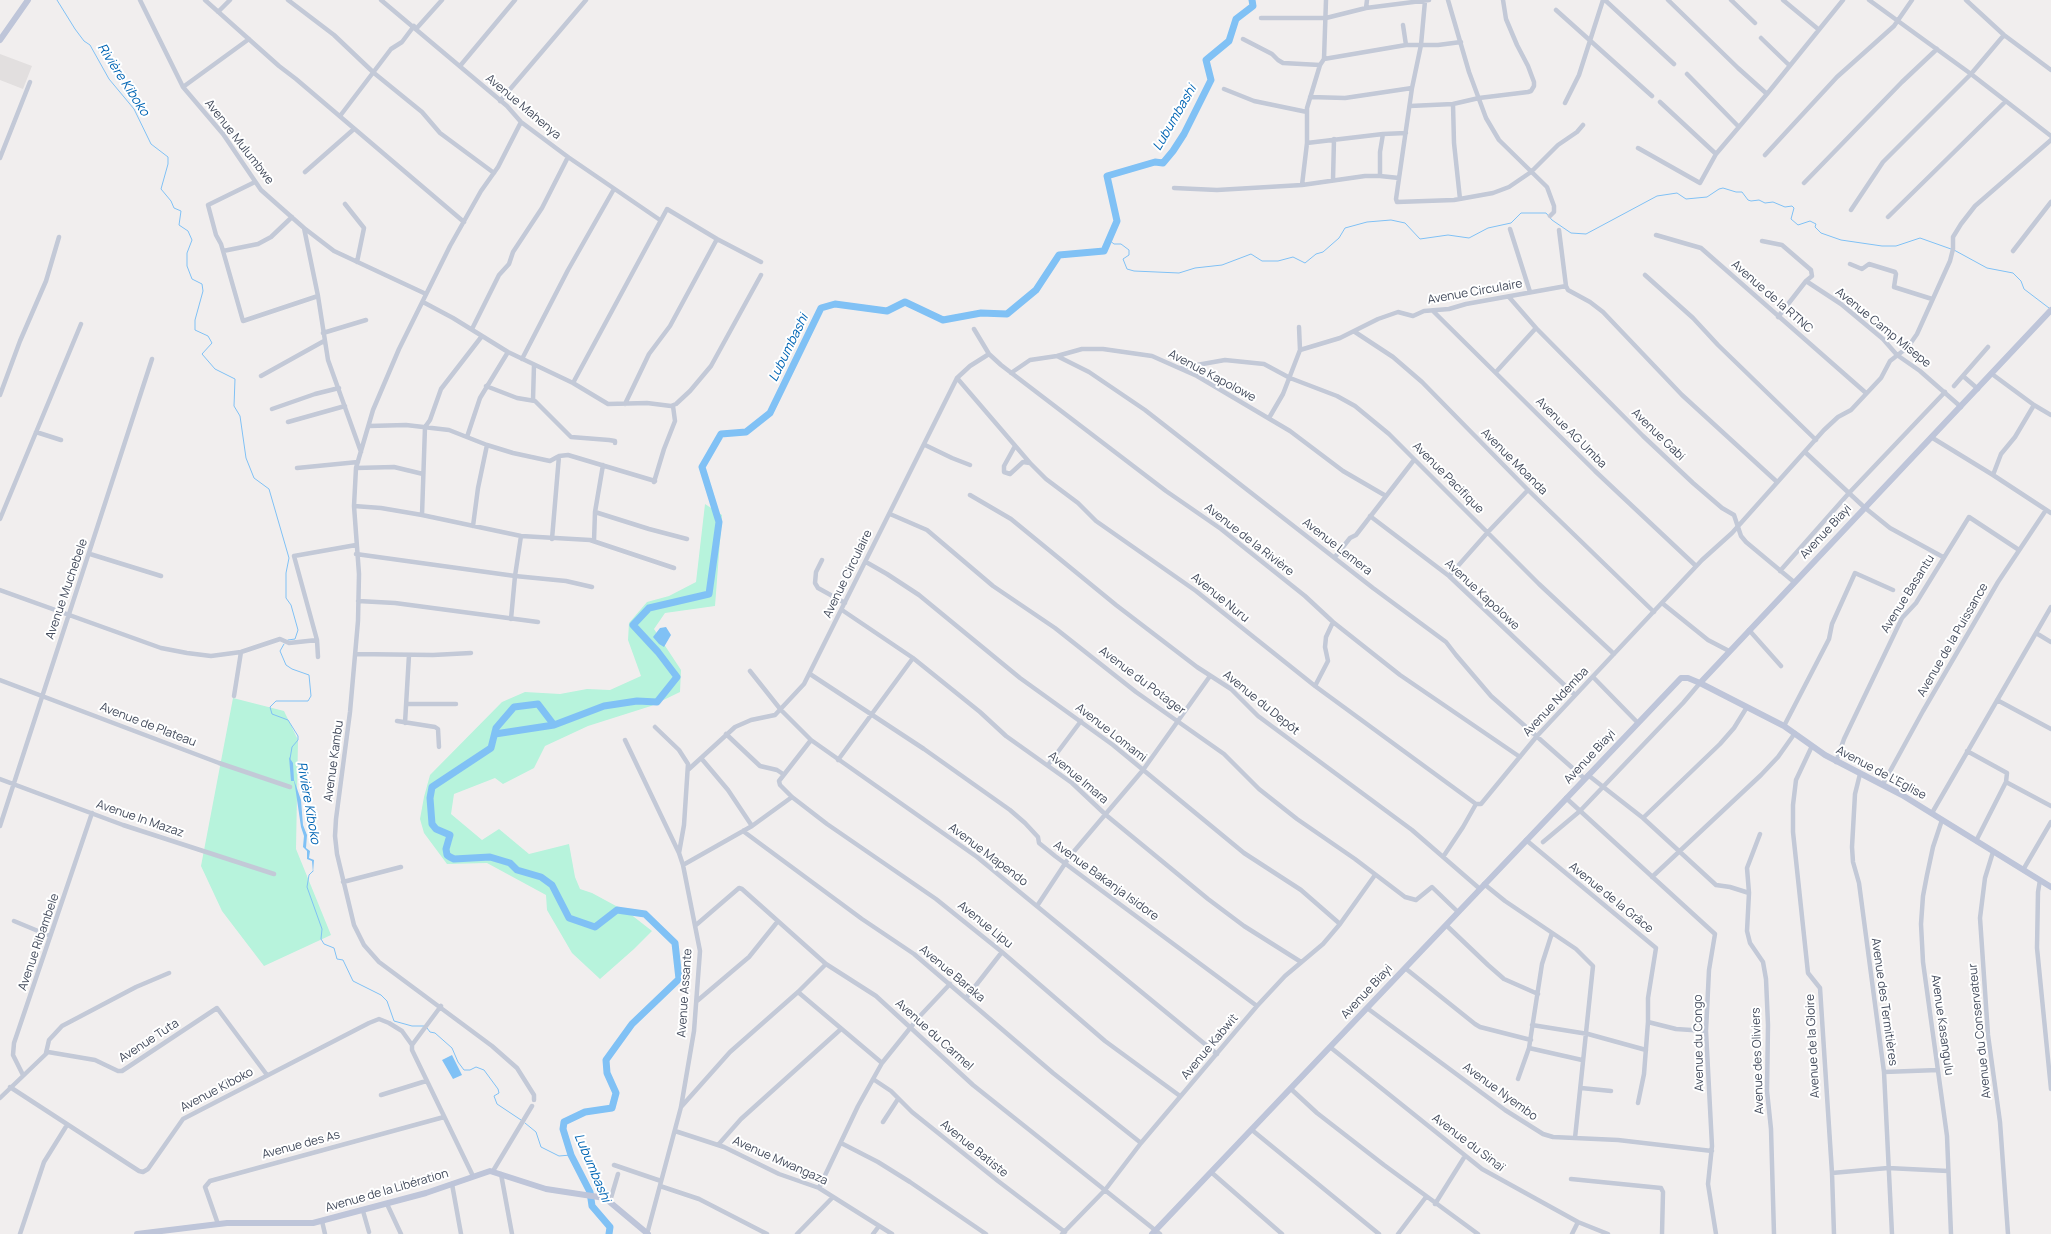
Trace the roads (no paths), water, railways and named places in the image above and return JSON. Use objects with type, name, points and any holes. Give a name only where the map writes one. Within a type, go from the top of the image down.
[{"type":"street","points":[[0,40],[3,31],[28,0]]},
{"type":"street","name":"Avenue Mulumbwe","points":[[140,0],[183,87],[223,134],[255,182],[304,228],[329,247],[357,262],[426,294]]},
{"type":"street","points":[[205,0],[464,222]]},
{"type":"street","points":[[218,12],[230,0]]},
{"type":"street","points":[[288,0],[334,35],[374,73],[421,111],[440,133],[494,173]]},
{"type":"street","name":"Avenue Mahenya","points":[[381,0],[460,66],[522,122],[568,157],[660,220]]},
{"type":"street","points":[[340,116],[391,49],[402,42],[442,0]]},
{"type":"street","points":[[460,66],[515,0]]},
{"type":"street","points":[[500,101],[586,0]]},
{"type":"street","points":[[1302,185],[1307,143],[1307,112],[1320,65],[1324,59],[1326,0]]},
{"type":"street","points":[[1366,8],[1367,0]]},
{"type":"street","points":[[1261,18],[1326,18],[1366,8],[1427,0],[1421,45],[1412,88],[1396,199],[1397,202],[1460,199],[1492,193],[1515,185],[1532,172],[1558,145],[1577,132],[1583,125]]},
{"type":"street","points":[[1448,0],[1469,72],[1486,118],[1499,140],[1547,187],[1552,197],[1554,210],[1550,216]]},
{"type":"street","points":[[1410,106],[1453,104],[1479,98],[1531,91],[1534,86],[1534,82],[1506,18],[1503,0]]},
{"type":"street","points":[[1565,103],[1579,74],[1604,0],[1674,64]]},
{"type":"street","points":[[1676,0],[1670,2],[1767,94]]},
{"type":"street","points":[[1731,0],[1755,23]]},
{"type":"street","points":[[1783,0],[1818,29]]},
{"type":"street","points":[[1638,148],[1699,183],[1701,182],[1716,154],[1738,126],[1767,94],[1842,0]]},
{"type":"street","points":[[1869,0],[1971,74],[2051,136]]},
{"type":"street","points":[[1766,155],[1837,76],[1898,21],[1912,0]]},
{"type":"street","points":[[1966,0],[2004,35],[2051,70]]},
{"type":"street","points":[[1556,10],[1652,96]]},
{"type":"street","points":[[1404,25],[1406,45]]},
{"type":"street","points":[[1851,210],[1883,162],[1971,74],[2004,35]]},
{"type":"street","points":[[1761,38],[1789,65]]},
{"type":"street","points":[[183,87],[249,39]]},
{"type":"street","points":[[1243,39],[1272,54],[1283,63],[1320,65]]},
{"type":"street","points":[[1324,59],[1406,45],[1438,45],[1461,42]]},
{"type":"street","points":[[1804,183],[1907,76],[1937,50]]},
{"type":"street","points":[[1687,74],[1738,126]]},
{"type":"street","points":[[0,158],[30,82]]},
{"type":"street","points":[[1310,97],[1345,98],[1412,88]]},
{"type":"street","points":[[1224,89],[1254,101],[1307,112]]},
{"type":"street","points":[[1888,217],[2006,101]]},
{"type":"street","points":[[1660,102],[1716,154]]},
{"type":"street","points":[[1453,104],[1454,143],[1460,199]]},
{"type":"street","name":"Avenue Kambu","points":[[522,122],[494,173],[464,222],[426,294],[424,302],[387,375],[373,410],[356,468],[354,506],[358,601],[350,712],[336,819],[336,844],[343,882],[354,925],[364,945],[379,962],[441,1006],[487,1042],[516,1068],[535,1096],[534,1100]]},
{"type":"street","points":[[305,172],[354,129]]},
{"type":"street","points":[[1307,143],[1383,134],[1406,133]]},
{"type":"street","points":[[1380,176],[1380,152],[1383,134]]},
{"type":"street","points":[[1333,180],[1334,139]]},
{"type":"street","name":"Avenue Ndemba","points":[[1443,857],[1463,828],[1476,804],[1481,804],[1537,736],[1696,566],[1738,526],[1776,481],[1828,426],[1851,410],[1881,378],[1890,361],[1912,341],[1950,261],[1955,235],[1975,206],[2051,140]]},
{"type":"street","points":[[472,329],[499,275],[509,264],[513,252],[542,208],[568,157]]},
{"type":"street","points":[[1174,188],[1217,190],[1302,185],[1333,180],[1380,176],[1399,178]]},
{"type":"street","points":[[255,182],[208,205],[243,321],[318,296]]},
{"type":"street","points":[[522,359],[568,270],[614,189]]},
{"type":"street","points":[[2013,251],[2051,202]]},
{"type":"street","points":[[346,204],[364,228],[357,262]]},
{"type":"street","points":[[573,383],[667,209],[716,239],[761,262]]},
{"type":"street","points":[[223,251],[258,244],[275,234],[292,217]]},
{"type":"street","points":[[304,228],[318,296],[328,360],[361,452]]},
{"type":"street","points":[[1510,229],[1530,292]]},
{"type":"street","points":[[1559,230],[1566,286],[1572,292],[1590,302],[1603,312],[1682,395],[1776,481]]},
{"type":"street","name":"Avenue de la RTNC","points":[[1656,235],[1701,248],[1866,393]]},
{"type":"street","points":[[0,395],[20,341],[46,281],[58,237]]},
{"type":"street","points":[[625,404],[649,354],[670,326],[716,239]]},
{"type":"street","points":[[1762,241],[1782,245],[1811,270],[1812,276],[1806,281],[1778,317]]},
{"type":"street","points":[[1850,264],[1862,269],[1869,264],[1895,272],[1894,287],[1932,299]]},
{"type":"street","points":[[1645,275],[1693,318],[1741,368],[1816,440]]},
{"type":"street","points":[[424,302],[472,329],[508,352],[534,366],[573,383],[608,404],[647,403],[673,406],[693,388],[711,366],[761,276]]},
{"type":"street","name":"Avenue Camp Misepe","points":[[1806,281],[1841,304],[1883,339],[1897,355],[1945,392],[1961,407]]},
{"type":"street","name":"Avenue Circulaire","points":[[1300,350],[1355,332],[1378,319],[1398,312],[1409,316],[1424,311],[1434,312],[1466,304],[1566,286]]},
{"type":"street","name":"Avenue Gabi","points":[[1509,297],[1536,328],[1682,473],[1722,508],[1734,515],[1741,536],[1746,542],[1794,582]]},
{"type":"street","name":"Avenue Biayi","points":[[1156,1232],[1637,722],[1682,678],[1688,678],[1700,682],[2050,311]]},
{"type":"street","name":"Avenue AG Umba","points":[[1434,312],[1595,471],[1696,566]]},
{"type":"street","points":[[323,333],[366,320]]},
{"type":"street","points":[[0,519],[81,324]]},
{"type":"street","points":[[1269,418],[1283,394],[1300,350],[1299,327]]},
{"type":"street","points":[[1496,372],[1536,328]]},
{"type":"street","name":"Avenue de la Rivière","points":[[974,329],[989,354],[1011,373],[1166,491],[1220,529],[1305,596],[1333,622],[1400,676],[1520,757]]},
{"type":"street","name":"Avenue Moanda","points":[[1355,332],[1393,357],[1422,382],[1528,490],[1654,612]]},
{"type":"street","points":[[422,515],[425,427],[430,420],[444,385],[482,336]]},
{"type":"street","points":[[261,376],[324,342]]},
{"type":"street","points":[[1954,386],[1988,347]]},
{"type":"street","name":"Avenue Kapolowe","points":[[1011,373],[1030,360],[1057,356],[1082,349],[1103,348],[1152,356],[1180,368],[1290,430],[1343,472],[1386,496]]},
{"type":"street","points":[[467,437],[480,398],[508,352]]},
{"type":"street","name":"Avenue Circulaire","points":[[689,769],[735,727],[751,720],[775,715],[782,710],[800,689],[810,674],[957,378],[970,366],[989,354]]},
{"type":"street","name":"Avenue Lemera","points":[[1057,356],[1084,370],[1126,396],[1305,536],[1335,557],[1373,588],[1446,642],[1491,696],[1586,777]]},
{"type":"street","name":"Avenue Muchebele","points":[[0,826],[68,614],[90,554],[152,359]]},
{"type":"street","name":"Avenue Pacifique","points":[[1180,368],[1210,362],[1239,360],[1264,364],[1290,378],[1337,396],[1355,406],[1389,434],[1539,584],[1614,654]]},
{"type":"street","points":[[533,400],[534,366]]},
{"type":"street","points":[[1992,374],[2034,405],[2051,415]]},
{"type":"street","points":[[1963,376],[1978,389]]},
{"type":"street","points":[[957,378],[1015,446],[1004,466],[1004,472],[1010,474],[1023,462],[1030,463]]},
{"type":"street","points":[[486,386],[517,398],[533,400],[571,437],[609,440],[614,441],[615,443]]},
{"type":"street","points":[[272,409],[315,394],[338,388]]},
{"type":"street","points":[[1780,571],[1849,493],[1945,392]]},
{"type":"street","points":[[1993,475],[2001,454],[2015,437],[2034,405]]},
{"type":"street","points":[[288,422],[345,406]]},
{"type":"street","points":[[369,426],[425,427],[449,430],[487,445],[547,461],[552,461],[559,456],[568,455],[654,482],[664,449],[675,421],[673,406]]},
{"type":"street","points":[[36,432],[61,440]]},
{"type":"street","points":[[356,436],[366,434]]},
{"type":"street","points":[[1931,437],[2051,513]]},
{"type":"street","points":[[473,526],[478,488],[487,445]]},
{"type":"street","points":[[925,445],[970,465]]},
{"type":"street","name":"Avenue Nuru","points":[[1015,446],[1046,479],[1078,503],[1096,521],[1196,591],[1315,686],[1476,804]]},
{"type":"street","points":[[1805,452],[1864,507],[1899,534],[1944,557]]},
{"type":"street","points":[[552,539],[559,456]]},
{"type":"street","points":[[1335,557],[1350,538],[1356,535],[1414,460]]},
{"type":"street","points":[[297,468],[358,462]]},
{"type":"street","points":[[594,541],[595,512],[603,465]]},
{"type":"street","points":[[356,468],[394,467],[423,474]]},
{"type":"street","points":[[1449,576],[1528,490]]},
{"type":"street","name":"Avenue du Depôt","points":[[970,495],[1011,519],[1116,605],[1210,676],[1231,689],[1258,716],[1412,830],[1443,857],[1482,886],[1576,949],[1593,966],[1586,1034]]},
{"type":"street","points":[[354,506],[381,508],[422,515],[521,536],[552,539],[584,539],[674,568]]},
{"type":"street","name":"Avenue de la Puissance","points":[[1883,784],[1923,711],[1998,582],[2046,510]]},
{"type":"street","points":[[595,512],[687,539]]},
{"type":"street","name":"Avenue du Potager","points":[[890,514],[927,530],[993,586],[1055,628],[1136,692],[1224,754],[1259,789],[1297,819],[1410,900],[1421,898],[1433,887],[1458,912]]},
{"type":"street","name":"Avenue Kapolowe","points":[[1370,516],[1449,576],[1575,695]]},
{"type":"street","name":"Avenue Basantu","points":[[1836,762],[1889,643],[1902,618],[1916,603],[1969,517],[2019,550]]},
{"type":"street","points":[[511,618],[521,536]]},
{"type":"street","points":[[318,657],[317,640],[294,556],[356,545]]},
{"type":"street","points":[[90,554],[161,576]]},
{"type":"street","points":[[356,554],[515,576],[566,581],[592,586]]},
{"type":"street","points":[[822,560],[816,572],[815,583],[818,588],[845,603]]},
{"type":"street","name":"Avenue Lomami","points":[[866,562],[919,595],[1020,678],[1081,721],[1244,853],[1301,890],[1340,924]]},
{"type":"street","points":[[1784,726],[1829,639],[1832,624],[1855,573],[1894,590]]},
{"type":"street","points":[[0,590],[167,650],[205,656],[241,652],[280,639],[287,642],[317,640]]},
{"type":"street","points":[[358,601],[395,603],[538,622]]},
{"type":"street","points":[[1662,603],[1708,640],[1729,651]]},
{"type":"street","points":[[1932,813],[2051,607]]},
{"type":"street","name":"Avenue Imara","points":[[842,610],[913,658],[974,707],[1006,736],[1048,765],[1094,802],[1106,815],[1177,875],[1238,921],[1301,962]]},
{"type":"street","points":[[1315,686],[1328,661],[1325,647],[1326,637],[1333,622]]},
{"type":"street","points":[[1749,630],[1781,666]]},
{"type":"street","points":[[2036,633],[2051,642]]},
{"type":"street","points":[[234,696],[241,652]]},
{"type":"street","points":[[355,654],[409,655],[471,653]]},
{"type":"street","points":[[406,722],[409,655]]},
{"type":"street","points":[[838,760],[913,658]]},
{"type":"street","name":"Avenue Mapendo","points":[[750,670],[782,710],[811,740],[978,857],[1217,1054]]},
{"type":"street","name":"Avenue Bakanja Isidore","points":[[810,674],[873,714],[1017,816],[1034,832],[1039,843],[1257,1006]]},
{"type":"street","points":[[1037,906],[1065,863],[1143,770],[1210,676]]},
{"type":"street","points":[[1593,677],[1637,722]]},
{"type":"street","name":"Avenue de Plateau","points":[[0,680],[219,763],[290,787]]},
{"type":"street","points":[[1544,842],[1580,811],[1655,733],[1700,682]]},
{"type":"street","name":"Avenue de L'Eglise","points":[[1700,682],[1784,726],[1836,762],[1883,784],[2051,886]]},
{"type":"street","points":[[1997,700],[2051,729]]},
{"type":"street","points":[[406,704],[456,704]]},
{"type":"street","points":[[1643,818],[1720,744],[1734,728],[1748,707]]},
{"type":"street","points":[[397,721],[435,727],[438,729],[439,747]]},
{"type":"street","points":[[1048,765],[1081,721]]},
{"type":"street","points":[[655,727],[684,756],[689,769],[684,830],[679,853]]},
{"type":"street","points":[[1652,877],[1761,775],[1778,757],[1795,733]]},
{"type":"street","points":[[726,734],[760,766],[777,770],[783,774],[811,740]]},
{"type":"street","name":"Avenue Assante","points":[[625,740],[679,853],[683,865],[700,951],[694,1031],[681,1107],[647,1234]]},
{"type":"street","name":"Avenue de la Gloire","points":[[1812,746],[1796,780],[1793,832],[1809,975],[1818,983],[1820,988],[1832,1173],[1834,1234]]},
{"type":"street","points":[[1967,751],[2008,772],[2006,782],[1976,841]]},
{"type":"street","points":[[701,758],[728,790],[752,826]]},
{"type":"street","name":"Avenue Lipu","points":[[783,774],[779,782],[792,797],[827,824],[936,899],[1002,952],[1099,1036],[1180,1096]]},
{"type":"street","name":"Avenue des Termitières","points":[[1860,774],[1855,794],[1852,847],[1853,862],[1859,883],[1884,1072],[1892,1234]]},
{"type":"street","points":[[1586,777],[1603,787],[1643,818],[1716,885],[1730,887],[1748,893]]},
{"type":"street","name":"Avenue In Mazaz","points":[[0,779],[215,856],[274,874]]},
{"type":"street","points":[[2006,782],[2051,806]]},
{"type":"street","points":[[683,865],[752,826],[792,797]]},
{"type":"street","name":"Avenue du Congo","points":[[1566,798],[1715,933],[1709,970],[1706,1031],[1712,1151],[1708,1184],[1716,1234]]},
{"type":"street","name":"Avenue Ribambele","points":[[23,1075],[14,1058],[13,1048],[92,813]]},
{"type":"street","name":"Avenue Kasangulu","points":[[1942,820],[1933,847],[1921,915],[1923,962],[1947,1136],[1951,1234]]},
{"type":"street","points":[[2023,870],[2051,822]]},
{"type":"street","name":"Avenue Baraka","points":[[743,831],[862,919],[914,954],[1053,1073],[1141,1143]]},
{"type":"street","name":"Avenue des Oliviers","points":[[1760,834],[1747,868],[1748,938],[1763,962],[1766,979],[1768,1024],[1767,1091],[1771,1129],[1774,1234]]},
{"type":"street","name":"Avenue de la Grâce","points":[[1526,840],[1656,948],[1648,998],[1648,1022],[1644,1074],[1638,1103]]},
{"type":"street","name":"Avenue du Conservateur","points":[[1993,852],[1985,878],[1980,918],[1988,1035],[2000,1122],[2008,1234]]},
{"type":"street","points":[[343,882],[401,867]]},
{"type":"street","name":"Avenue Kabwit","points":[[1064,1233],[1105,1190],[1141,1143],[1257,1006],[1301,962],[1323,944],[1340,924],[1375,875]]},
{"type":"street","points":[[2040,880],[2038,898],[2037,948],[2051,1089]]},
{"type":"street","name":"Avenue du Carmel","points":[[696,926],[740,888],[826,964],[870,992],[973,1085],[1156,1232]]},
{"type":"street","points":[[14,921],[50,936]]},
{"type":"street","points":[[697,1001],[744,962],[756,950],[778,921]]},
{"type":"street","points":[[1446,925],[1504,979],[1538,994]]},
{"type":"street","points":[[1518,1079],[1529,1048],[1542,964],[1552,933]]},
{"type":"street","points":[[966,998],[1002,952]]},
{"type":"street","points":[[681,1107],[730,1052],[798,992],[826,964]]},
{"type":"street","points":[[1405,968],[1480,1028],[1530,1040]]},
{"type":"street","points":[[0,1098],[46,1053],[49,1040],[62,1026],[136,987],[169,973]]},
{"type":"street","points":[[819,1188],[872,1079],[882,1063],[950,984]]},
{"type":"street","points":[[798,992],[882,1063]]},
{"type":"street","points":[[441,1006],[412,1045],[414,1055],[426,1081],[473,1176]]},
{"type":"street","name":"Avenue Tuta","points":[[46,1053],[51,1052],[93,1060],[118,1071],[122,1071],[217,1008],[267,1075]]},
{"type":"street","name":"Avenue Nyembo","points":[[1367,1008],[1505,1110],[1535,1130],[1548,1136],[1618,1140],[1712,1151]]},
{"type":"street","name":"Avenue Kiboko","points":[[10,1087],[139,1171],[144,1172],[181,1121],[377,1019],[402,1031],[412,1045]]},
{"type":"street","points":[[1648,1022],[1676,1029],[1706,1031]]},
{"type":"street","points":[[1532,1025],[1586,1034],[1646,1050]]},
{"type":"street","points":[[718,1145],[741,1119],[841,1029]]},
{"type":"street","points":[[1575,1138],[1581,1088],[1582,1060],[1586,1034]]},
{"type":"street","name":"Avenue du Sinaï","points":[[1330,1047],[1465,1156],[1503,1182],[1578,1222],[1608,1234]]},
{"type":"street","points":[[1529,1048],[1582,1060]]},
{"type":"street","points":[[1884,1072],[1938,1070]]},
{"type":"street","name":"Avenue Batiste","points":[[872,1079],[898,1098],[945,1139],[1064,1233]]},
{"type":"street","points":[[381,1095],[426,1081]]},
{"type":"street","points":[[1581,1088],[1611,1091]]},
{"type":"street","points":[[1291,1089],[1317,1113],[1426,1197],[1478,1234]]},
{"type":"street","points":[[882,1122],[898,1098]]},
{"type":"street","points":[[532,1106],[493,1171],[539,1187],[598,1196],[610,1200],[647,1234]]},
{"type":"street","name":"Avenue des As","points":[[218,1224],[205,1187],[210,1181],[444,1117]]},
{"type":"street","points":[[20,1234],[44,1162],[68,1125]]},
{"type":"street","points":[[1252,1130],[1379,1234]]},
{"type":"street","name":"Avenue Mwangaza","points":[[675,1131],[718,1145],[779,1174],[819,1188],[892,1234]]},
{"type":"street","points":[[841,1143],[878,1162],[904,1178],[986,1234]]},
{"type":"street","points":[[1436,1204],[1465,1156]]},
{"type":"street","points":[[614,1165],[705,1202],[768,1234]]},
{"type":"street","points":[[1832,1173],[1888,1168],[1948,1171]]},
{"type":"street","name":"Avenue de la Libération","points":[[137,1234],[240,1222],[308,1223],[322,1221],[387,1204],[452,1184],[487,1171],[493,1171]]},
{"type":"street","points":[[1211,1172],[1282,1234]]},
{"type":"street","points":[[501,1174],[512,1234]]},
{"type":"street","points":[[610,1200],[618,1174]]},
{"type":"street","points":[[1571,1179],[1661,1188],[1663,1192],[1662,1234]]},
{"type":"street","points":[[452,1184],[462,1234]]},
{"type":"street","points":[[797,1234],[833,1197]]},
{"type":"street","points":[[1398,1234],[1426,1197]]},
{"type":"street","points":[[387,1204],[401,1234]]},
{"type":"street","points":[[363,1211],[369,1232]]},
{"type":"street","points":[[322,1221],[325,1234]]},
{"type":"street","points":[[1572,1234],[1578,1222]]},
{"type":"street","points":[[873,1234],[879,1226]]},
{"type":"water","points":[[666,627],[671,635],[664,647],[653,637],[660,628]]},
{"type":"water","points":[[289,757],[293,763],[294,780],[301,800],[303,825],[307,835],[306,848],[310,851],[309,858],[314,860],[313,873],[312,861],[307,859],[307,851],[303,847],[304,836],[301,827],[294,781],[291,781]]},
{"type":"water","points":[[452,1055],[462,1075],[453,1079],[442,1060]]},
{"type":"waterway","name":"Rivière Kiboko","points":[[57,0],[75,29],[84,41],[90,45],[109,79],[134,109],[151,144],[168,157],[168,164],[161,189],[171,201],[174,208],[181,211],[179,225],[188,231],[192,240],[187,253],[187,266],[192,279],[202,284],[203,291],[195,320],[195,330],[208,336],[212,343],[202,354],[215,369],[235,379],[234,406],[240,416],[246,458],[254,478],[269,489],[289,558],[286,573],[286,598],[291,605],[298,630],[295,639],[288,640]]},
{"type":"waterway","name":"Lubumbashi","points":[[609,1234],[610,1227],[592,1206],[590,1192],[571,1155],[563,1129],[564,1122],[585,1112],[612,1108],[616,1093],[607,1073],[606,1060],[632,1024],[679,979],[675,943],[645,914],[617,910],[595,927],[569,918],[552,885],[541,877],[517,870],[510,863],[490,857],[454,859],[450,857],[447,855],[446,849],[450,835],[436,829],[432,824],[430,798],[432,787],[491,748],[496,728],[514,707],[538,704],[554,725],[604,706],[637,701],[657,702],[677,677],[658,652],[633,625],[649,608],[709,594],[719,522],[702,467],[721,434],[746,432],[770,413],[821,308],[835,304],[887,311],[905,302],[943,320],[981,313],[1007,314],[1036,290],[1059,255],[1104,251],[1117,221],[1107,176],[1155,162],[1163,163],[1173,151],[1184,134],[1211,80],[1206,60],[1229,41],[1236,19],[1253,6],[1252,0]]},
{"type":"waterway","points":[[1109,240],[1114,244],[1121,244],[1129,250],[1129,255],[1123,259],[1127,269],[1134,271],[1179,273],[1195,268],[1222,265],[1251,254],[1262,261],[1278,261],[1293,257],[1305,263],[1316,254],[1323,252],[1339,238],[1345,228],[1367,222],[1391,220],[1405,223],[1420,239],[1448,235],[1469,238],[1488,228],[1511,223],[1521,213],[1546,213],[1552,220],[1571,233],[1586,234],[1657,196],[1677,193],[1686,199],[1707,197],[1723,188],[1736,192],[1742,192],[1748,200],[1751,201],[1759,200],[1765,203],[1773,202],[1785,207],[1792,206],[1794,208],[1791,219],[1798,225],[1810,221],[1816,224],[1815,227],[1821,233],[1841,240],[1882,246],[1896,246],[1920,238],[1951,249]]},
{"type":"waterway","points":[[1954,250],[1987,268],[2013,273],[2021,281],[2024,289],[2049,308]]},
{"type":"waterway","name":"Rivière Kiboko","points":[[284,644],[280,651],[286,665],[292,669],[309,675],[311,696],[308,701],[276,701],[270,707],[272,714],[288,720],[298,736],[298,740],[292,747],[290,759]]},
{"type":"waterway","name":"Lubumbashi","points":[[495,734],[554,725]]},
{"type":"waterway","name":"Rivière Kiboko","points":[[313,871],[309,875],[307,887],[322,929],[321,939],[324,944],[334,948],[337,959],[343,960],[353,981],[381,995],[387,1001],[394,1021],[412,1026],[424,1026]]},
{"type":"waterway","name":"Rivière Kiboko","points":[[427,1028],[430,1032],[435,1033],[452,1048],[458,1062],[464,1070],[470,1070],[476,1067],[484,1070],[498,1089],[499,1093],[494,1096],[497,1104],[521,1120]]},
{"type":"waterway","name":"Rivière Kiboko","points":[[525,1123],[536,1132],[541,1147],[559,1156],[571,1155]]}]
